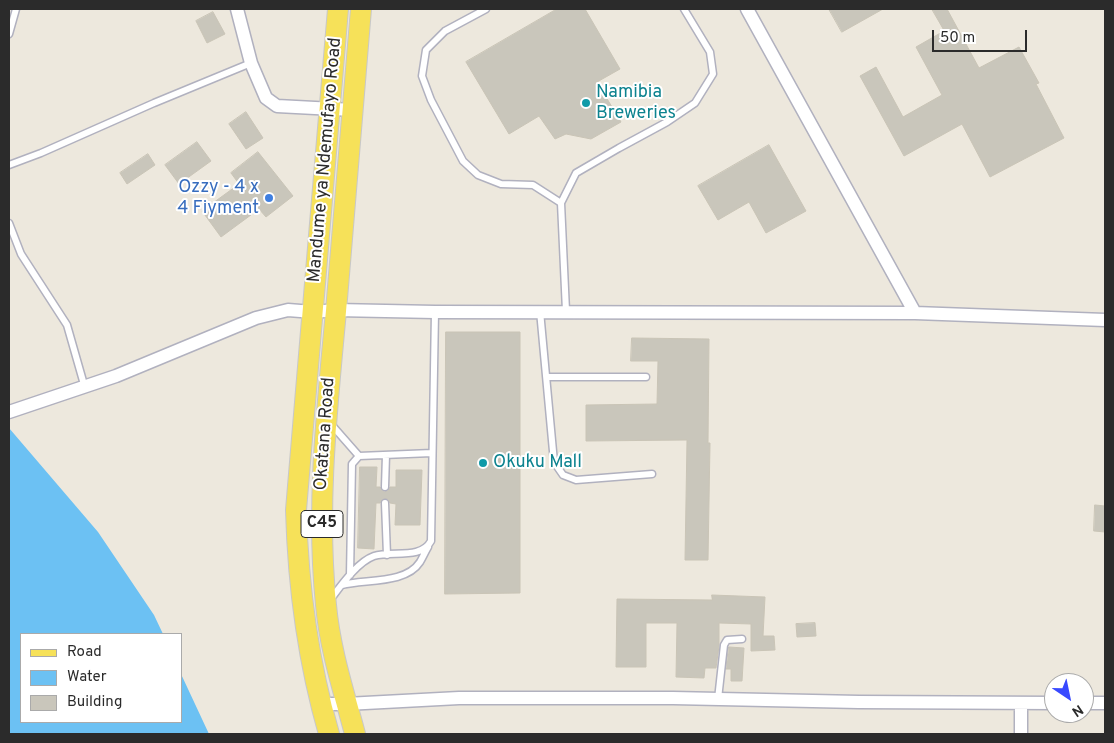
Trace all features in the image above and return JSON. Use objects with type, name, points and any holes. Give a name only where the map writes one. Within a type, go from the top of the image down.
[{"type":"main road","name":"Mandume ya Ndemufayo Road","points":[[313,312],[338,9]]},
{"type":"main road","name":"Mandume ya Ndemufayo Road","points":[[336,310],[361,9]]},
{"type":"main road","name":"Okatana Road","points":[[336,310],[325,418],[322,564],[331,642],[346,704],[356,734]]},
{"type":"main road","name":"Okatana Road","points":[[313,312],[296,510],[301,594],[305,626],[320,704],[329,734]]},
{"type":"street","points":[[237,9],[251,63],[266,98],[277,106],[353,110]]},
{"type":"street","points":[[747,9],[915,313]]},
{"type":"street","points":[[9,412],[86,388],[256,318],[288,310],[313,312],[336,310],[915,313],[1105,320]]},
{"type":"street","points":[[320,704],[459,698],[1044,703]]},
{"type":"street","points":[[1021,703],[1021,734]]},
{"type":"lane","points":[[9,34],[16,9]]},
{"type":"lane","points":[[486,9],[446,31],[426,50],[422,76],[431,100],[463,161],[478,175],[501,184],[533,185],[561,203]]},
{"type":"lane","points":[[566,311],[561,203],[576,173],[667,122],[695,103],[713,74],[710,52],[684,9]]},
{"type":"lane","points":[[9,166],[251,63]]},
{"type":"lane","points":[[9,223],[21,254],[68,325],[86,388]]},
{"type":"lane","points":[[540,311],[554,462],[563,475],[576,480],[652,474]]},
{"type":"lane","points":[[342,585],[356,581],[400,577],[409,573],[420,563],[431,541],[435,312]]},
{"type":"lane","points":[[547,377],[646,377]]},
{"type":"lane","points":[[325,418],[359,456]]},
{"type":"lane","points":[[350,576],[352,464],[359,456],[432,454]]},
{"type":"lane","points":[[385,487],[386,455]]},
{"type":"lane","points":[[385,503],[387,555]]},
{"type":"lane","points":[[326,606],[361,564],[374,556],[420,551],[428,547]]},
{"type":"lane","points":[[718,699],[724,645],[727,640],[742,639]]},
{"type":"water","points":[[9,428],[98,532],[154,615],[163,633],[20,633],[20,723],[182,723],[182,676],[209,734],[9,734]]},
{"type":"building","points":[[557,9],[585,9],[620,69],[597,82],[621,122],[591,139],[566,134],[555,139],[539,116],[509,134],[466,62]]},
{"type":"building","points":[[829,9],[883,9],[842,32]]},
{"type":"building","points":[[932,9],[947,9],[979,68],[1019,47],[1039,83],[1036,84],[1064,138],[990,177],[962,124],[904,156],[860,76],[876,67],[903,117],[942,95],[916,47],[944,31]]},
{"type":"building","points":[[213,12],[225,34],[207,43],[196,21]]},
{"type":"building","points":[[246,112],[263,138],[246,149],[229,124]]},
{"type":"building","points":[[197,142],[211,161],[179,184],[165,165]]},
{"type":"building","points":[[769,145],[806,211],[766,233],[749,202],[718,220],[698,186]]},
{"type":"building","points":[[258,152],[293,196],[266,217],[259,209],[221,237],[202,211],[239,184],[231,173]]},
{"type":"building","points":[[148,154],[155,165],[127,184],[120,173]]},
{"type":"building","name":"Okuku Mall","points":[[446,332],[520,332],[520,593],[445,594]]},
{"type":"building","points":[[632,338],[709,339],[708,560],[685,560],[687,440],[586,441],[586,405],[657,404],[658,361],[631,361]]},
{"type":"building","points":[[360,467],[377,467],[376,487],[380,487],[384,492],[388,491],[390,487],[396,487],[396,470],[422,470],[420,525],[395,525],[396,504],[390,503],[388,499],[383,499],[380,503],[376,503],[374,549],[358,548]]},
{"type":"building","points":[[1095,505],[1105,506],[1105,532],[1094,531]]},
{"type":"building","points":[[712,595],[765,597],[763,636],[774,636],[775,650],[751,651],[751,624],[719,623],[719,646],[716,668],[705,668],[704,678],[676,677],[677,623],[646,623],[646,667],[616,667],[617,599],[712,600]]},
{"type":"building","points":[[815,623],[816,636],[797,637],[796,624]]},
{"type":"building","points":[[729,647],[744,648],[742,681],[731,681],[731,669],[726,669]]},
{"type":"place","name":"Namibia Breweries","points":[[586,103]]},
{"type":"place","name":"Ozzy - 4 x 4 Fiyment","points":[[269,198]]},
{"type":"place","name":"Okuku Mall","points":[[483,463]]}]
